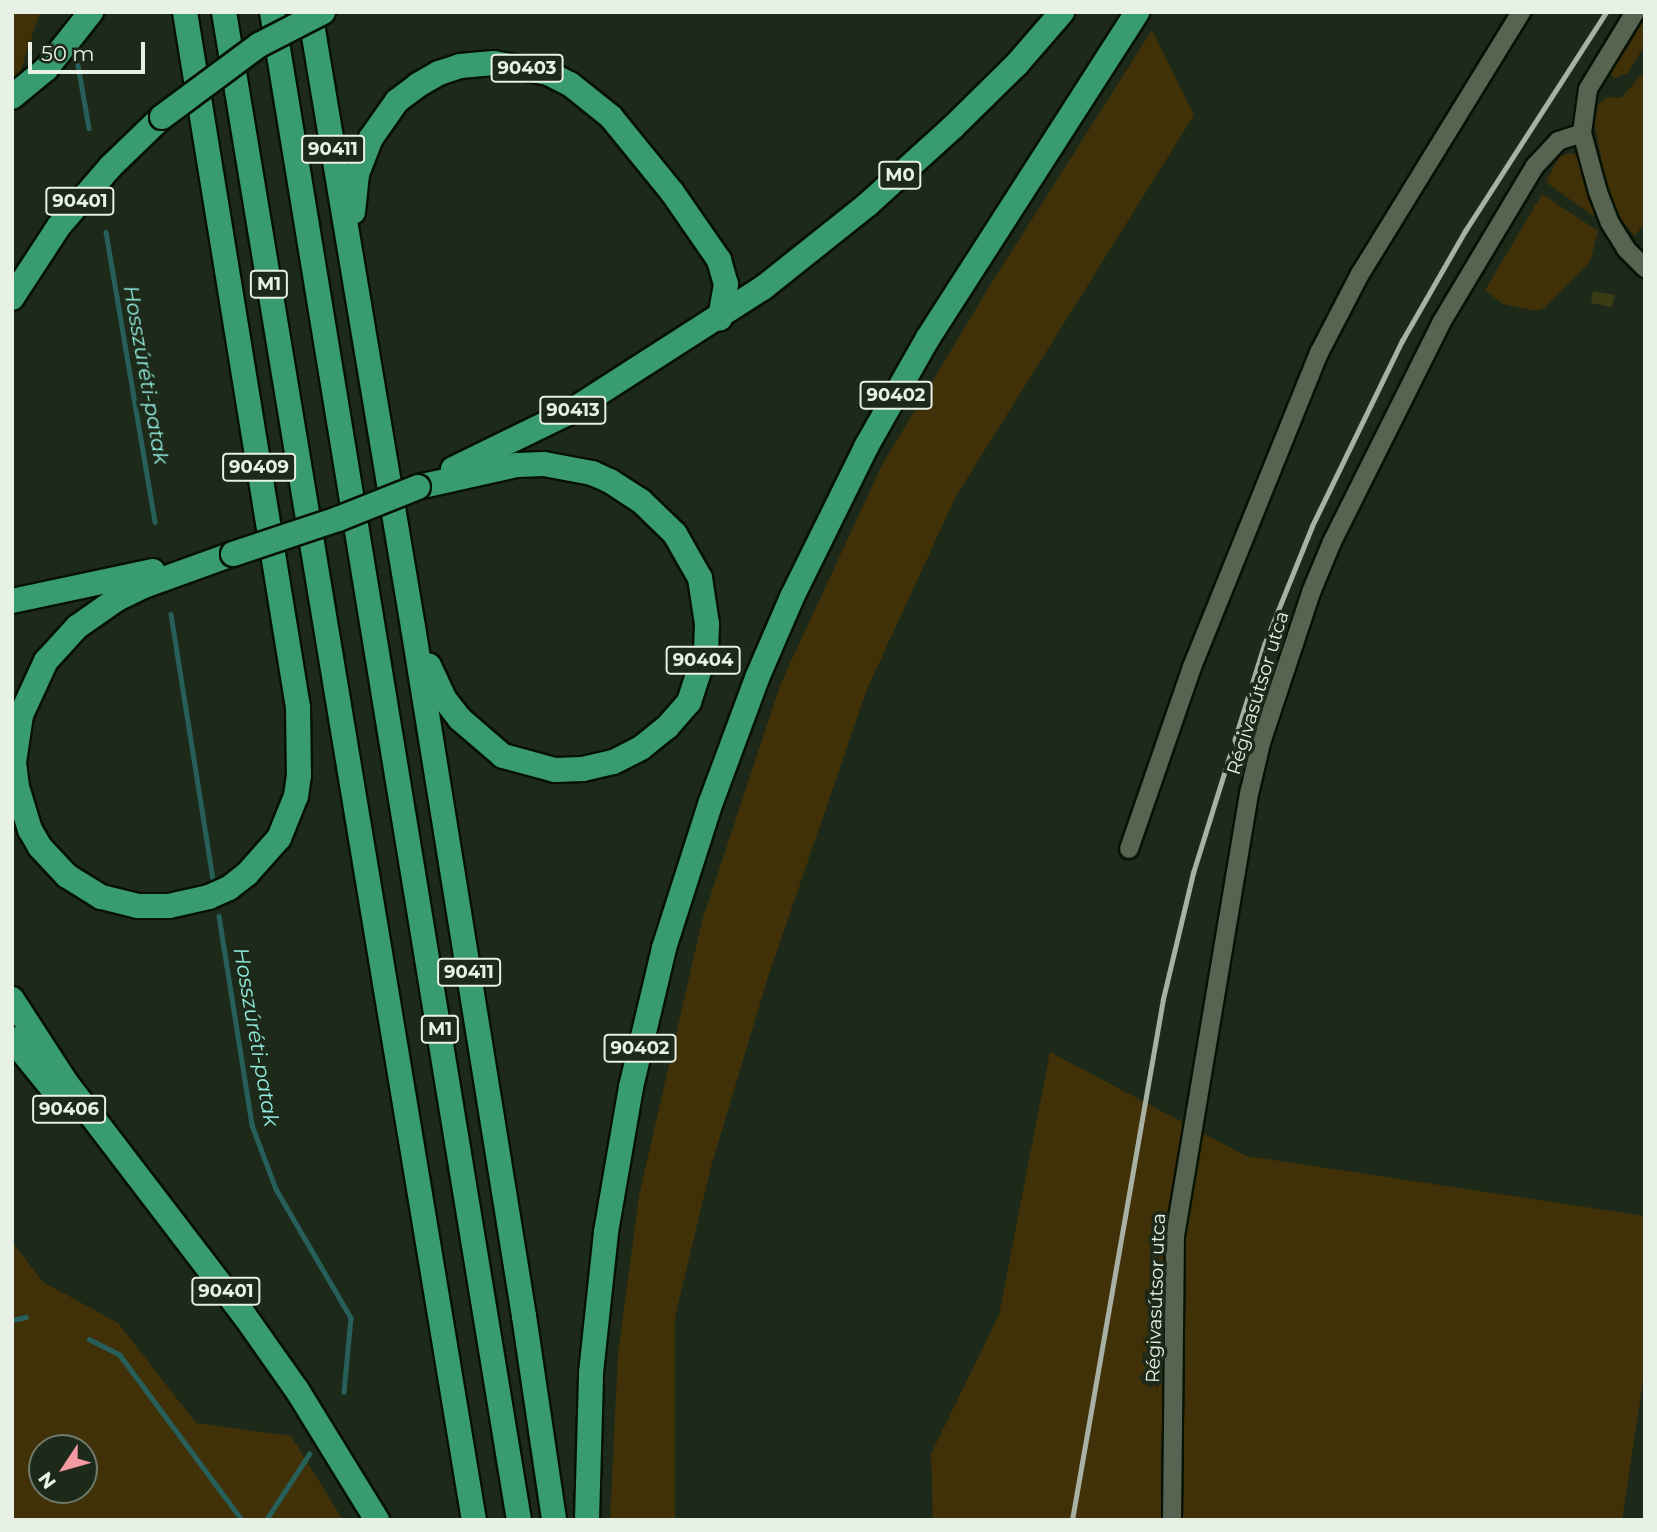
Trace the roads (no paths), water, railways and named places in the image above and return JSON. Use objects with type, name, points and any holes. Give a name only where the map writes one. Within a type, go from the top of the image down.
[{"type":"highway","points":[[12,97],[46,69],[91,12]]},
{"type":"highway","name":"90409","points":[[185,12],[298,707],[301,753],[296,796],[279,838],[247,874],[219,893],[187,904],[138,906],[102,897],[83,887],[53,862],[30,830],[17,787],[14,762],[21,715],[37,676],[60,643],[77,626],[117,599],[144,586],[233,554]]},
{"type":"highway","name":"M1","points":[[224,12],[474,1520]]},
{"type":"highway","name":"M1","points":[[272,12],[519,1520]]},
{"type":"highway","name":"90411","points":[[310,12],[413,627],[554,1520]]},
{"type":"highway","name":"90401","points":[[12,298],[59,226],[111,166],[162,117],[259,45],[323,12]]},
{"type":"highway","name":"M0","points":[[720,318],[867,205],[992,89],[1062,12]]},
{"type":"highway","name":"90402","points":[[587,1520],[591,1373],[606,1232],[631,1087],[664,948],[711,802],[757,678],[792,597],[866,447],[928,338],[1138,12]]},
{"type":"highway","name":"90403","points":[[356,286],[354,195],[366,150],[382,120],[397,101],[439,73],[460,66],[494,63],[548,73],[570,84],[611,117],[672,192],[719,260],[726,284],[720,318]]},
{"type":"highway","name":"90413","points":[[12,601],[233,554],[338,519],[418,486],[568,413],[720,318]]},
{"type":"highway","name":"90404","points":[[413,627],[445,700],[482,741],[503,756],[527,765],[555,770],[583,769],[613,762],[641,748],[674,719],[688,702],[706,650],[707,624],[700,578],[675,534],[642,501],[610,481],[580,470],[544,464],[517,465],[418,486]]},
{"type":"highway","name":"90401","points":[[12,999],[65,1081],[290,1379],[377,1520]]},
{"type":"highway","name":"90406","points":[[12,1039],[85,1129],[133,1171]]},
{"type":"street","points":[[1129,849],[1192,667],[1319,354],[1360,274],[1521,12]]},
{"type":"street","points":[[1635,12],[1588,89],[1582,133],[1598,192],[1610,223],[1626,249],[1645,268]]},
{"type":"street","name":"Régivasútsor utca","points":[[1172,1520],[1175,1236],[1250,790],[1261,743],[1312,590],[1332,542],[1441,323],[1535,166],[1558,141],[1582,133]]},
{"type":"waterway","name":"Hosszúréti-patak","points":[[78,65],[89,128]]},
{"type":"waterway","name":"Hosszúréti-patak","points":[[106,232],[155,522]]},
{"type":"waterway","name":"Hosszúréti-patak","points":[[171,614],[214,885]]},
{"type":"waterway","name":"Hosszúréti-patak","points":[[219,916],[252,1125],[276,1189],[351,1318],[344,1392]]},
{"type":"waterway","name":"Hosszúréti-patak","points":[[12,1320],[26,1317]]},
{"type":"waterway","name":"Hosszúréti-patak","points":[[89,1339],[120,1355],[242,1520]]},
{"type":"waterway","name":"Hosszúréti-patak","points":[[266,1520],[309,1454]]},
{"type":"railway","points":[[1072,1520],[1163,999],[1193,873],[1264,645],[1312,526],[1402,341],[1465,231],[1606,12]]}]
